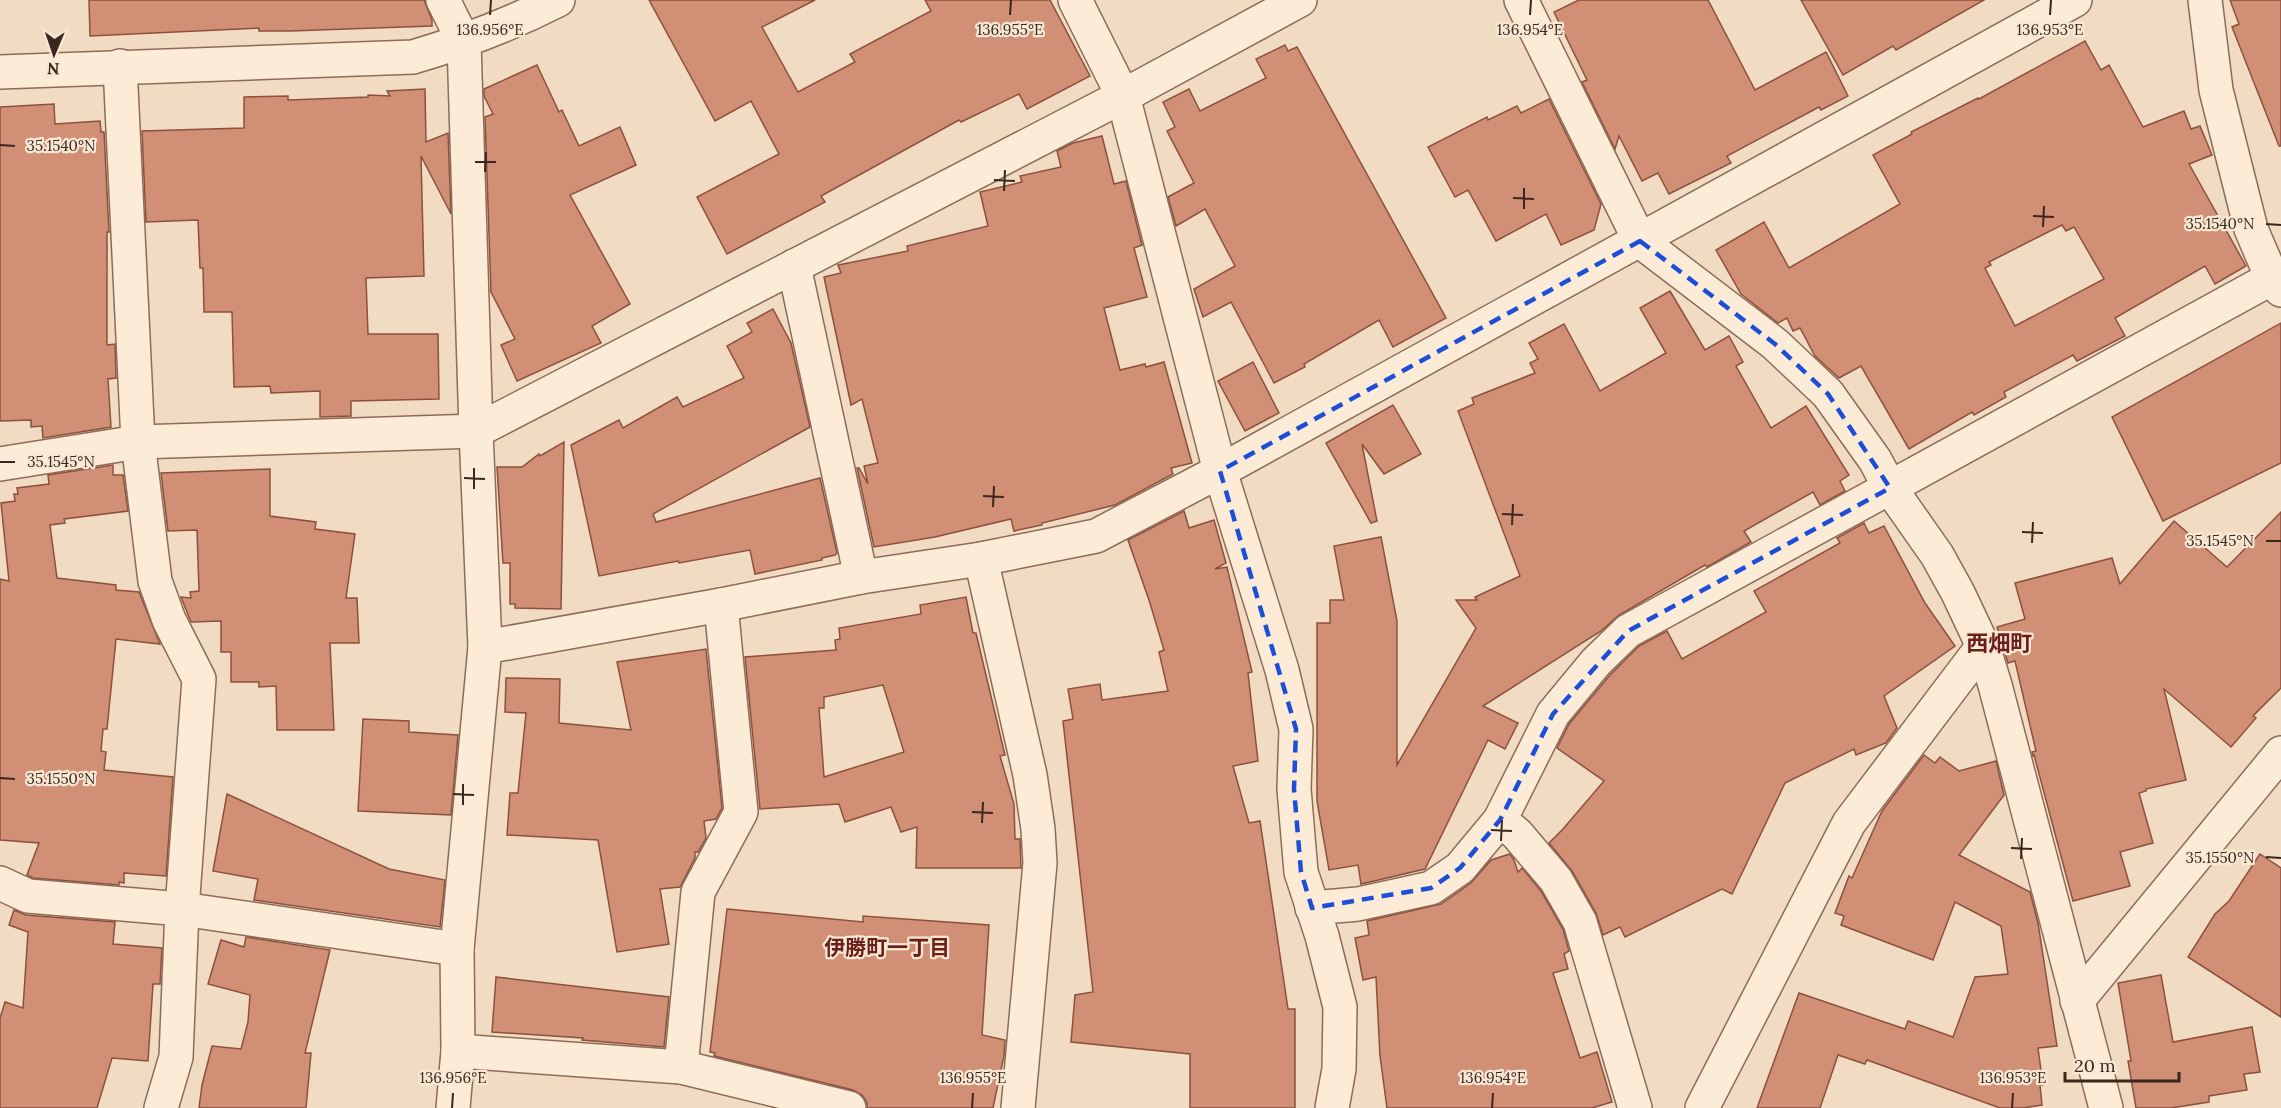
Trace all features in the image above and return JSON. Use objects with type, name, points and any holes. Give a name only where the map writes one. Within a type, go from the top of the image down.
[{"type":"street","points":[[443,0],[464,42],[485,647],[457,949],[458,1051],[453,1108]]},
{"type":"street","points":[[0,72],[413,57],[464,42],[558,0]]},
{"type":"street","points":[[1075,0],[1124,96],[1220,471],[1282,670],[1296,729],[1294,789],[1301,872],[1340,1007],[1339,1069],[1332,1108]]},
{"type":"street","points":[[0,464],[138,442],[476,431],[1124,96],[1300,0]]},
{"type":"street","points":[[1521,0],[1640,241],[1775,344],[1828,394],[1875,460],[1890,488],[1937,555],[1958,593],[1983,646],[1998,696],[2106,1108]]},
{"type":"street","points":[[485,647],[721,605],[861,577],[981,559],[1096,536],[1220,471],[2075,0]]},
{"type":"street","points":[[1312,908],[1358,903],[1431,888],[1461,868],[1500,820],[1553,714],[1596,662],[1628,631],[1890,488],[2277,284],[2251,229],[2216,90],[2205,0]]},
{"type":"street","points":[[120,66],[138,442],[155,581],[169,620],[199,679],[182,909],[176,1057],[162,1108]]},
{"type":"street","points":[[794,266],[861,577]]},
{"type":"street","points":[[981,559],[1030,775],[1039,840],[1040,863],[1018,1108]]},
{"type":"street","points":[[681,1067],[698,892],[741,812],[721,605]]},
{"type":"street","points":[[1702,1108],[1849,823],[1983,646]]},
{"type":"street","points":[[2077,1001],[2281,753]]},
{"type":"street","points":[[1500,820],[1517,834],[1556,880],[1580,922],[1635,1108]]},
{"type":"street","points":[[0,883],[28,896],[182,909],[457,949]]},
{"type":"street","points":[[458,1051],[681,1067],[849,1108]]},
{"type":"highlighted area","points":[[1640,241],[1775,344],[1828,394],[1890,488],[1628,631],[1553,714],[1500,820],[1460,868],[1431,888],[1312,908],[1301,872],[1294,789],[1296,729],[1220,471]]},
{"type":"building","points":[[89,0],[424,0],[432,26],[290,31],[259,31],[259,28],[90,36]]},
{"type":"building","points":[[649,0],[815,0],[762,27],[798,92],[855,62],[850,54],[931,11],[925,0],[1050,0],[1090,76],[1027,109],[1019,94],[961,122],[959,120],[821,196],[825,202],[727,254],[697,197],[779,154],[751,101],[715,121]]},
{"type":"building","points":[[1579,0],[1708,0],[1755,90],[1826,52],[1848,96],[1821,110],[1819,107],[1727,156],[1731,163],[1669,194],[1658,173],[1642,181],[1619,136],[1615,149],[1582,82],[1587,80],[1554,12]]},
{"type":"building","points":[[1801,0],[1984,0],[1896,50],[1893,46],[1843,75]]},
{"type":"building","points":[[2230,0],[2281,0],[2281,146],[2279,146],[2232,27],[2239,24]]},
{"type":"building","points":[[2085,41],[2101,70],[2109,65],[2143,127],[2184,111],[2191,129],[2200,126],[2212,155],[2189,164],[2246,266],[2215,284],[2205,266],[2115,318],[2125,336],[2077,361],[2073,355],[2004,392],[2006,397],[1974,415],[1972,412],[1909,449],[1861,366],[1839,378],[1815,356],[1800,328],[1793,331],[1787,318],[1778,323],[1741,294],[1716,250],[1764,222],[1789,268],[1900,204],[1873,155],[1912,134],[1911,132],[1979,99]],"holes":[[[2062,225],[2066,231],[2074,227],[2104,279],[2015,326],[1985,268],[1991,265],[1989,262]]]},
{"type":"building","points":[[1285,45],[1288,51],[1297,47],[1446,318],[1393,347],[1379,320],[1304,364],[1305,367],[1274,383],[1231,302],[1203,317],[1194,289],[1235,266],[1205,209],[1176,226],[1168,197],[1194,183],[1167,131],[1175,127],[1163,102],[1189,89],[1200,111],[1266,78],[1256,59]]},
{"type":"building","points":[[537,65],[559,112],[562,110],[579,146],[620,127],[636,165],[570,195],[630,304],[592,326],[601,343],[517,381],[501,345],[515,339],[491,292],[485,117],[493,114],[484,96],[484,89]]},
{"type":"building","points":[[425,89],[426,142],[448,133],[451,214],[421,156],[424,276],[366,278],[368,334],[438,334],[439,399],[351,401],[351,416],[320,417],[320,391],[271,393],[270,386],[234,387],[232,312],[204,312],[203,268],[200,268],[198,220],[146,222],[142,131],[244,128],[244,97],[288,96],[288,100],[368,97],[368,95],[390,96],[387,91]]},
{"type":"building","points":[[1549,99],[1601,204],[1594,230],[1561,245],[1546,214],[1496,241],[1468,190],[1455,197],[1428,147],[1487,117],[1488,120],[1517,106],[1521,113]]},
{"type":"building","points":[[54,104],[55,124],[100,121],[101,132],[104,132],[109,232],[107,232],[107,345],[115,344],[116,378],[108,379],[111,427],[43,438],[42,426],[31,427],[31,420],[0,421],[0,107]]},
{"type":"building","points":[[1102,136],[1114,184],[1126,181],[1142,245],[1134,248],[1147,297],[1104,308],[1120,370],[1164,362],[1192,463],[1171,468],[1173,474],[1115,505],[1042,523],[1042,525],[1014,531],[1011,519],[935,537],[874,547],[857,468],[868,484],[864,466],[878,463],[862,399],[851,405],[824,277],[841,273],[838,265],[908,251],[907,246],[988,226],[980,192],[1022,182],[1020,176],[1061,167],[1057,151],[1073,143]]},
{"type":"building","points":[[1670,291],[1705,350],[1729,336],[1743,362],[1736,366],[1771,428],[1806,406],[1849,475],[1840,481],[1845,491],[1820,505],[1813,492],[1744,531],[1751,542],[1707,567],[1705,565],[1619,615],[1601,631],[1483,706],[1518,723],[1505,749],[1488,740],[1425,869],[1361,884],[1358,865],[1329,870],[1317,801],[1317,623],[1330,623],[1330,600],[1344,600],[1334,546],[1381,537],[1397,621],[1397,765],[1476,628],[1456,600],[1477,600],[1475,597],[1520,576],[1458,411],[1474,404],[1472,398],[1535,373],[1530,363],[1538,359],[1529,343],[1564,324],[1600,391],[1666,353],[1640,308]]},
{"type":"building","points":[[773,309],[791,343],[810,427],[653,514],[656,522],[820,478],[837,553],[822,558],[822,560],[755,574],[750,550],[599,576],[571,445],[619,420],[623,428],[677,397],[683,407],[744,378],[727,346],[752,332],[747,323]]},
{"type":"building","points":[[2281,323],[2281,463],[2163,521],[2112,417]]},
{"type":"building","points":[[1253,362],[1279,413],[1245,431],[1218,381]]},
{"type":"building","points":[[1393,405],[1421,454],[1384,474],[1362,444],[1377,521],[1371,523],[1326,443]]},
{"type":"building","points":[[564,442],[561,609],[515,608],[515,604],[510,604],[510,563],[503,563],[497,467],[522,467],[539,454],[540,456]]},
{"type":"building","points":[[113,465],[113,475],[123,475],[128,511],[64,519],[65,523],[50,525],[57,578],[116,585],[116,590],[139,592],[160,644],[116,639],[107,729],[103,729],[101,751],[106,752],[104,770],[173,777],[166,876],[124,873],[124,883],[119,882],[119,885],[33,878],[27,875],[39,843],[0,840],[0,579],[9,581],[1,503],[15,501],[14,494],[18,494],[17,488],[49,484],[48,475]]},
{"type":"building","points":[[270,469],[270,516],[316,522],[315,529],[355,534],[346,598],[357,598],[359,643],[330,643],[334,730],[277,730],[276,686],[259,687],[259,682],[231,682],[231,652],[221,652],[221,621],[191,622],[181,597],[191,598],[190,592],[199,591],[197,530],[168,531],[161,473]]},
{"type":"building","points":[[1184,511],[1189,528],[1214,520],[1226,563],[1215,569],[1227,567],[1252,672],[1248,673],[1258,761],[1233,766],[1249,823],[1260,821],[1288,1009],[1295,1009],[1295,1108],[1190,1108],[1190,1054],[1071,1042],[1075,995],[1093,992],[1063,721],[1073,719],[1068,689],[1100,684],[1102,700],[1168,691],[1159,652],[1164,650],[1128,540]]},
{"type":"building","points":[[2281,512],[2281,688],[2253,716],[2256,718],[2231,747],[2164,689],[2186,780],[2146,789],[2139,793],[2153,843],[2120,852],[2130,886],[2073,901],[2032,752],[2036,751],[2015,661],[2008,663],[1997,627],[2025,619],[2015,583],[2112,558],[2120,584],[2174,521],[2227,567]]},
{"type":"building","points":[[1864,523],[1869,533],[1884,526],[1925,603],[1955,646],[1884,696],[1897,728],[1886,743],[1856,755],[1854,749],[1785,783],[1732,894],[1722,889],[1625,937],[1620,927],[1603,935],[1596,913],[1572,871],[1549,843],[1604,781],[1557,748],[1569,724],[1610,675],[1639,646],[1667,631],[1682,659],[1766,612],[1754,591],[1840,543],[1837,538]]},
{"type":"building","points":[[966,597],[973,633],[976,633],[1005,755],[1000,756],[1014,804],[1015,839],[1020,839],[1021,868],[916,868],[917,827],[901,832],[891,807],[845,822],[839,804],[760,809],[745,657],[836,650],[835,640],[840,639],[839,628],[921,614],[920,605]],"holes":[[[883,685],[904,752],[824,777],[819,708],[824,708],[824,697]]]},
{"type":"building","points":[[706,649],[722,808],[716,819],[704,821],[706,838],[698,852],[695,852],[695,858],[680,887],[660,889],[669,944],[617,952],[598,840],[507,835],[510,793],[518,793],[526,713],[505,712],[506,678],[560,679],[559,723],[631,730],[617,662]]},
{"type":"building","points":[[363,719],[409,721],[409,732],[458,735],[451,815],[358,811]]},
{"type":"building","points":[[1924,755],[1935,763],[1940,757],[1959,771],[1996,761],[2004,795],[1959,855],[2030,892],[2038,923],[2057,1046],[2038,1048],[2043,1085],[2040,1085],[2042,1105],[2000,1108],[1867,1060],[1865,1064],[1838,1055],[1820,1108],[1757,1108],[1799,993],[1905,1029],[1908,1021],[1953,1037],[1975,977],[2008,974],[2001,926],[1955,902],[1933,960],[1841,925],[1844,916],[1835,913],[1849,876],[1852,878],[1882,811]]},
{"type":"building","points":[[227,794],[389,869],[445,880],[440,927],[254,900],[258,879],[213,871]]},
{"type":"building","points":[[1510,854],[1518,872],[1522,868],[1541,891],[1563,929],[1569,951],[1564,954],[1568,969],[1553,973],[1580,1058],[1597,1052],[1612,1102],[1592,1108],[1387,1108],[1380,1056],[1376,977],[1363,980],[1355,938],[1369,935],[1367,921],[1441,904],[1471,883],[1491,860]]},
{"type":"building","points":[[2260,854],[2281,868],[2281,1017],[2188,957],[2215,914],[2229,901]]},
{"type":"building","points":[[727,909],[863,922],[863,916],[989,925],[982,1035],[1005,1040],[993,1108],[867,1108],[867,1102],[862,1095],[853,1090],[714,1056],[715,1053],[710,1052]]},
{"type":"building","points":[[14,910],[26,915],[115,922],[113,944],[162,948],[160,984],[153,984],[148,1061],[112,1058],[97,1108],[0,1108],[0,1018],[5,1002],[23,1008],[28,932],[9,925]]},
{"type":"building","points":[[246,937],[330,950],[305,1053],[311,1053],[306,1108],[199,1108],[212,1046],[241,1049],[248,1022],[250,995],[208,984],[221,940],[244,947]]},
{"type":"building","points":[[2161,975],[2173,1042],[2252,1027],[2260,1072],[2244,1074],[2247,1090],[2209,1096],[2209,1102],[2171,1108],[2136,1108],[2118,983]]},
{"type":"building","points":[[496,977],[669,997],[664,1047],[582,1040],[583,1038],[492,1032]]},
{"type":"district","name":"西畑町","points":[[1999,643]]},
{"type":"district","name":"伊勝町一丁目","points":[[887,948]]}]
